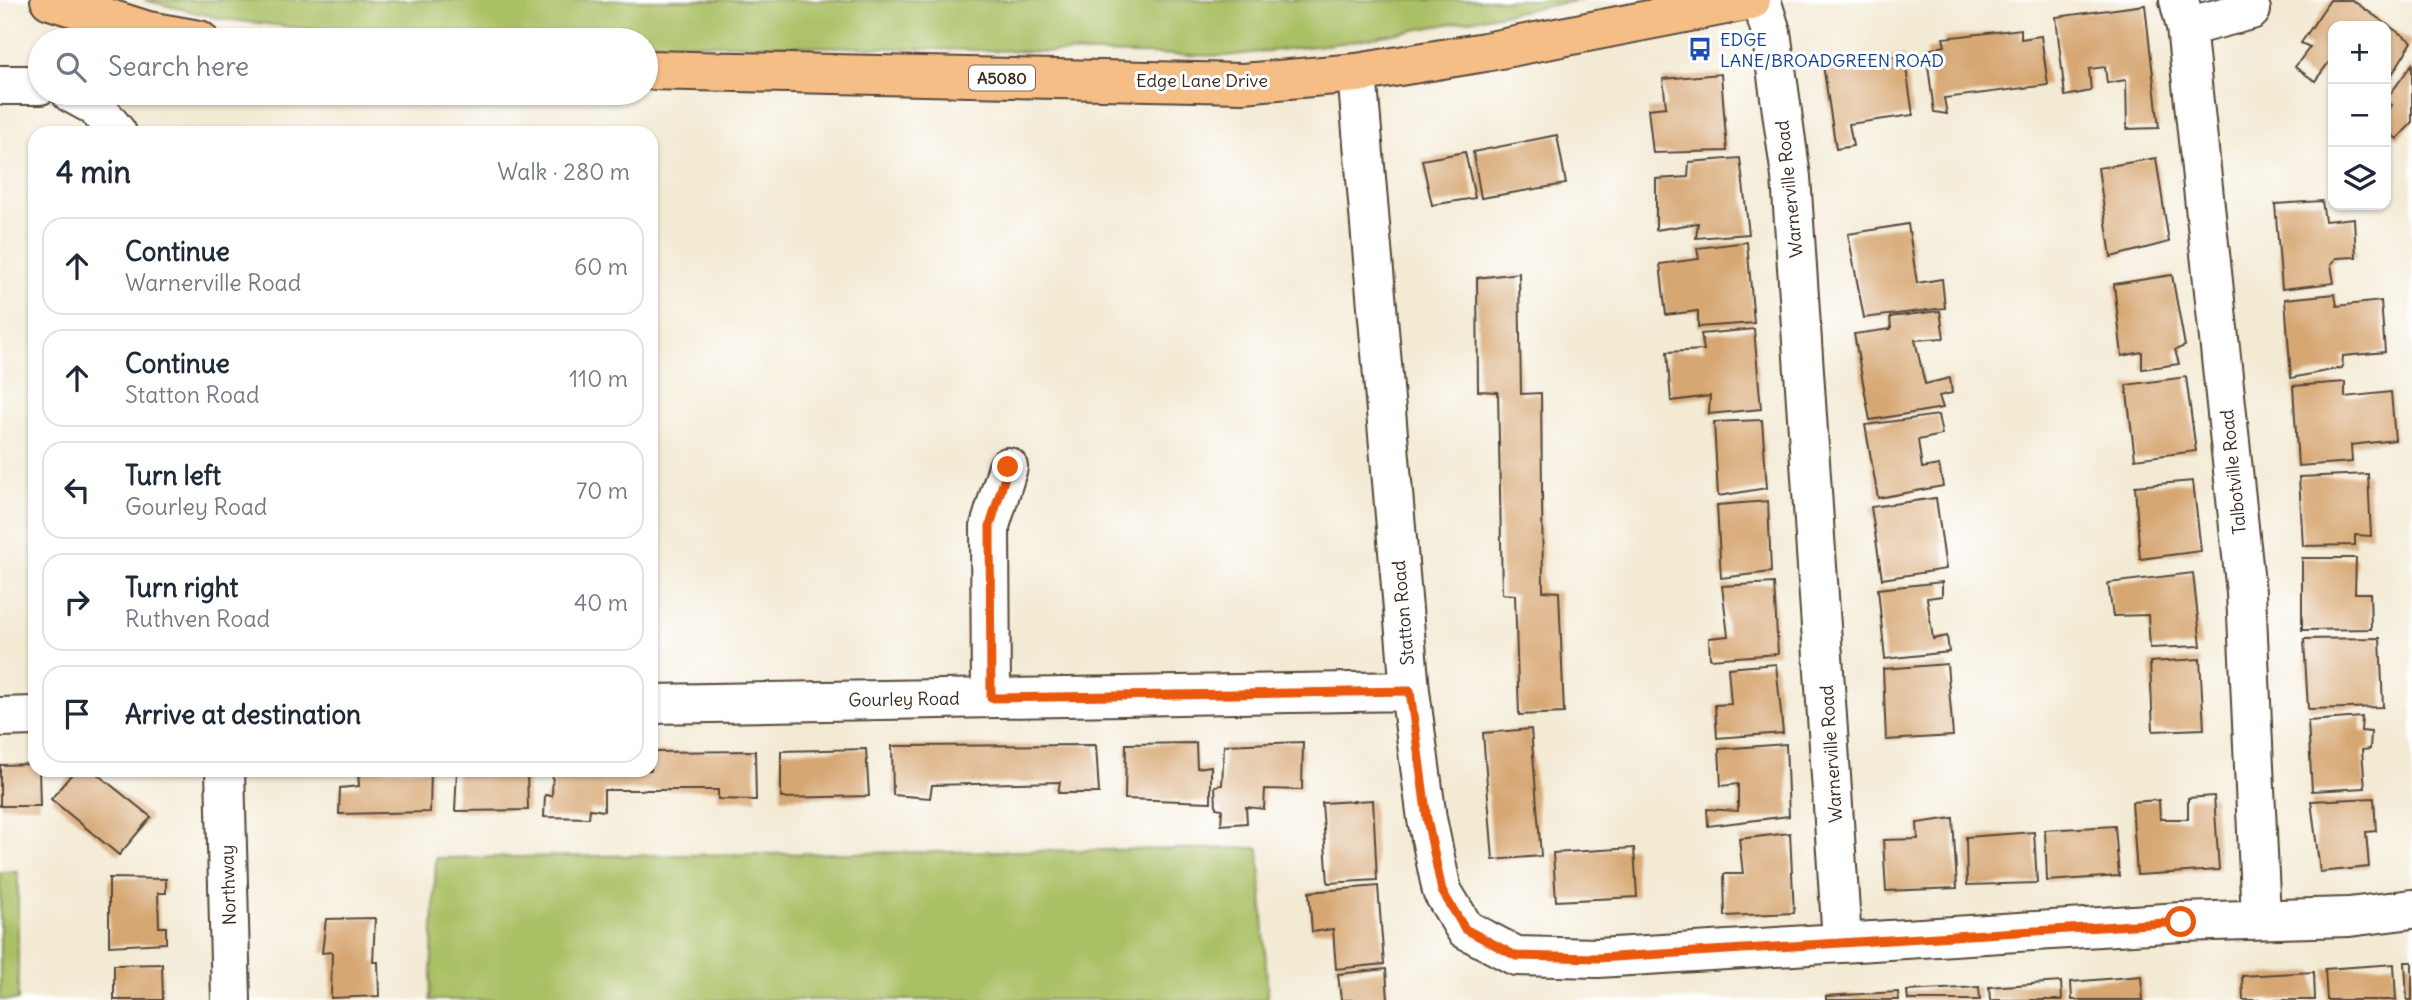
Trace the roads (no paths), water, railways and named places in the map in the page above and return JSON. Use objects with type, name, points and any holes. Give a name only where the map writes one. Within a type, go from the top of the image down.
[{"type":"highway","points":[[50,0],[139,28]]},
{"type":"highway","name":"Edge Lane Drive","points":[[658,70],[1242,83],[1357,73],[1485,52],[1751,0]]},
{"type":"street","name":"Warnerville Road","points":[[1762,0],[1771,33],[1791,177],[1842,941]]},
{"type":"street","name":"Talbotville Road","points":[[2251,9],[2183,13],[2246,593],[2260,918]]},
{"type":"street","name":"Statton Road","points":[[1357,73],[1410,691],[1427,819],[1442,891],[1465,929],[1516,956],[1598,958],[1842,941]]},
{"type":"street","points":[[0,85],[28,85]]},
{"type":"street","points":[[92,105],[111,126]]},
{"type":"street","points":[[991,698],[990,526],[1008,467]]},
{"type":"street","name":"Gourley Road","points":[[658,704],[1410,691]]},
{"type":"street","points":[[0,717],[28,716]]},
{"type":"street","name":"Northway","points":[[225,777],[232,1000]]},
{"type":"street","points":[[1842,941],[2260,918],[2349,917],[2412,909]]},
{"type":"place","name":"EDGE LANE/BROADGREEN ROAD","points":[[1700,49]]}]
